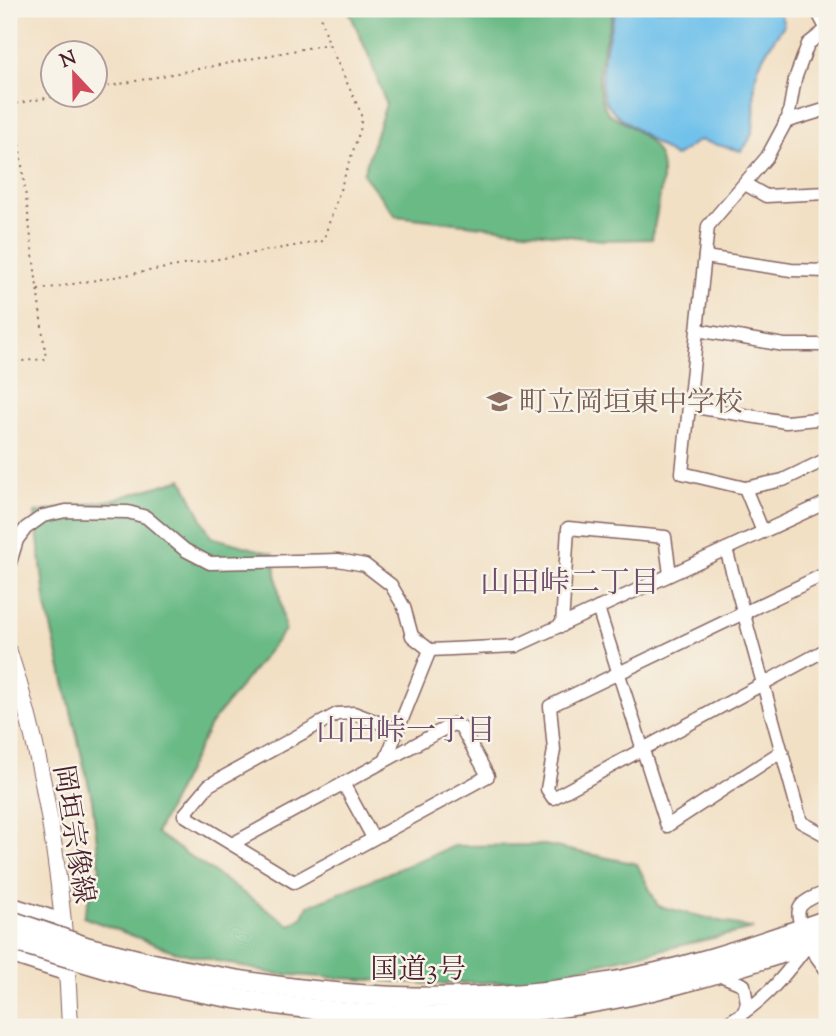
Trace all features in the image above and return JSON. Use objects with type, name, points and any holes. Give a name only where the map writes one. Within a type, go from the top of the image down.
[{"type":"highway","name":"国道3号","points":[[9,920],[148,972],[365,997],[523,994],[595,985],[805,937],[827,939]]},
{"type":"highway","name":"国道3号","points":[[9,940],[286,1008],[358,1014],[437,1015],[522,1010],[610,999],[719,974],[805,937],[827,920]]},
{"type":"main road","name":"岡垣宗像線","points":[[9,652],[49,811],[63,920],[70,1027]]},
{"type":"street","points":[[816,9],[827,30],[808,44],[795,79],[785,122],[767,157],[708,226],[682,473],[745,488],[783,480],[827,459]]},
{"type":"street","points":[[785,122],[827,109]]},
{"type":"street","points":[[745,184],[766,196],[827,193]]},
{"type":"street","points":[[705,257],[791,270],[827,271]]},
{"type":"street","points":[[697,330],[784,345],[827,345]]},
{"type":"street","points":[[689,406],[786,422],[827,418]]},
{"type":"street","points":[[745,488],[763,532]]},
{"type":"street","points":[[9,566],[17,540],[26,528],[43,516],[66,511],[128,512],[146,517],[196,558],[210,563],[338,560],[365,565],[391,586],[404,607],[412,636],[430,649],[516,646],[827,502]]},
{"type":"street","points":[[562,626],[568,528],[666,537],[670,574]]},
{"type":"street","points":[[726,549],[801,822],[827,836]]},
{"type":"street","points":[[827,573],[550,706],[554,750],[547,789],[553,798],[827,649]]},
{"type":"street","points":[[598,608],[667,827],[782,751]]},
{"type":"street","points":[[386,759],[430,649]]},
{"type":"street","points":[[232,844],[453,724],[461,727],[488,776],[294,882],[184,815],[209,785],[337,714],[354,713],[396,729]]},
{"type":"street","points":[[343,783],[373,838]]},
{"type":"street","points":[[827,892],[804,901],[798,913],[805,937],[827,971]]},
{"type":"street","points":[[9,903],[63,920]]},
{"type":"street","points":[[720,1027],[743,1014],[773,991],[805,937]]},
{"type":"street","points":[[9,957],[68,975]]},
{"type":"street","points":[[719,974],[744,985],[747,993],[743,1014]]},
{"type":"path","points":[[38,290],[323,241],[361,127],[361,113],[329,44],[319,9]]},
{"type":"path","points":[[108,86],[329,44]]},
{"type":"path","points":[[9,61],[46,359],[9,362]]},
{"type":"path","points":[[9,105],[38,100]]},
{"type":"green space","points":[[348,9],[614,9],[600,61],[599,88],[608,113],[647,139],[661,164],[662,178],[652,239],[602,240],[396,216],[363,174],[386,104]]},
{"type":"green space","points":[[182,479],[211,537],[273,554],[285,630],[210,725],[156,833],[290,925],[303,917],[308,906],[454,846],[545,845],[637,864],[658,906],[753,929],[523,981],[436,984],[275,974],[173,951],[83,917],[100,868],[92,799],[46,606],[35,513],[112,500]]},
{"type":"water","points":[[616,9],[779,9],[784,25],[758,68],[752,133],[741,151],[699,140],[675,157],[611,109],[603,95],[602,70]]},
{"type":"place","name":"町立岡垣東中学校","points":[[499,401]]},
{"type":"district","name":"山田峠二丁目","points":[[570,582]]},
{"type":"district","name":"山田峠一丁目","points":[[406,730]]}]
